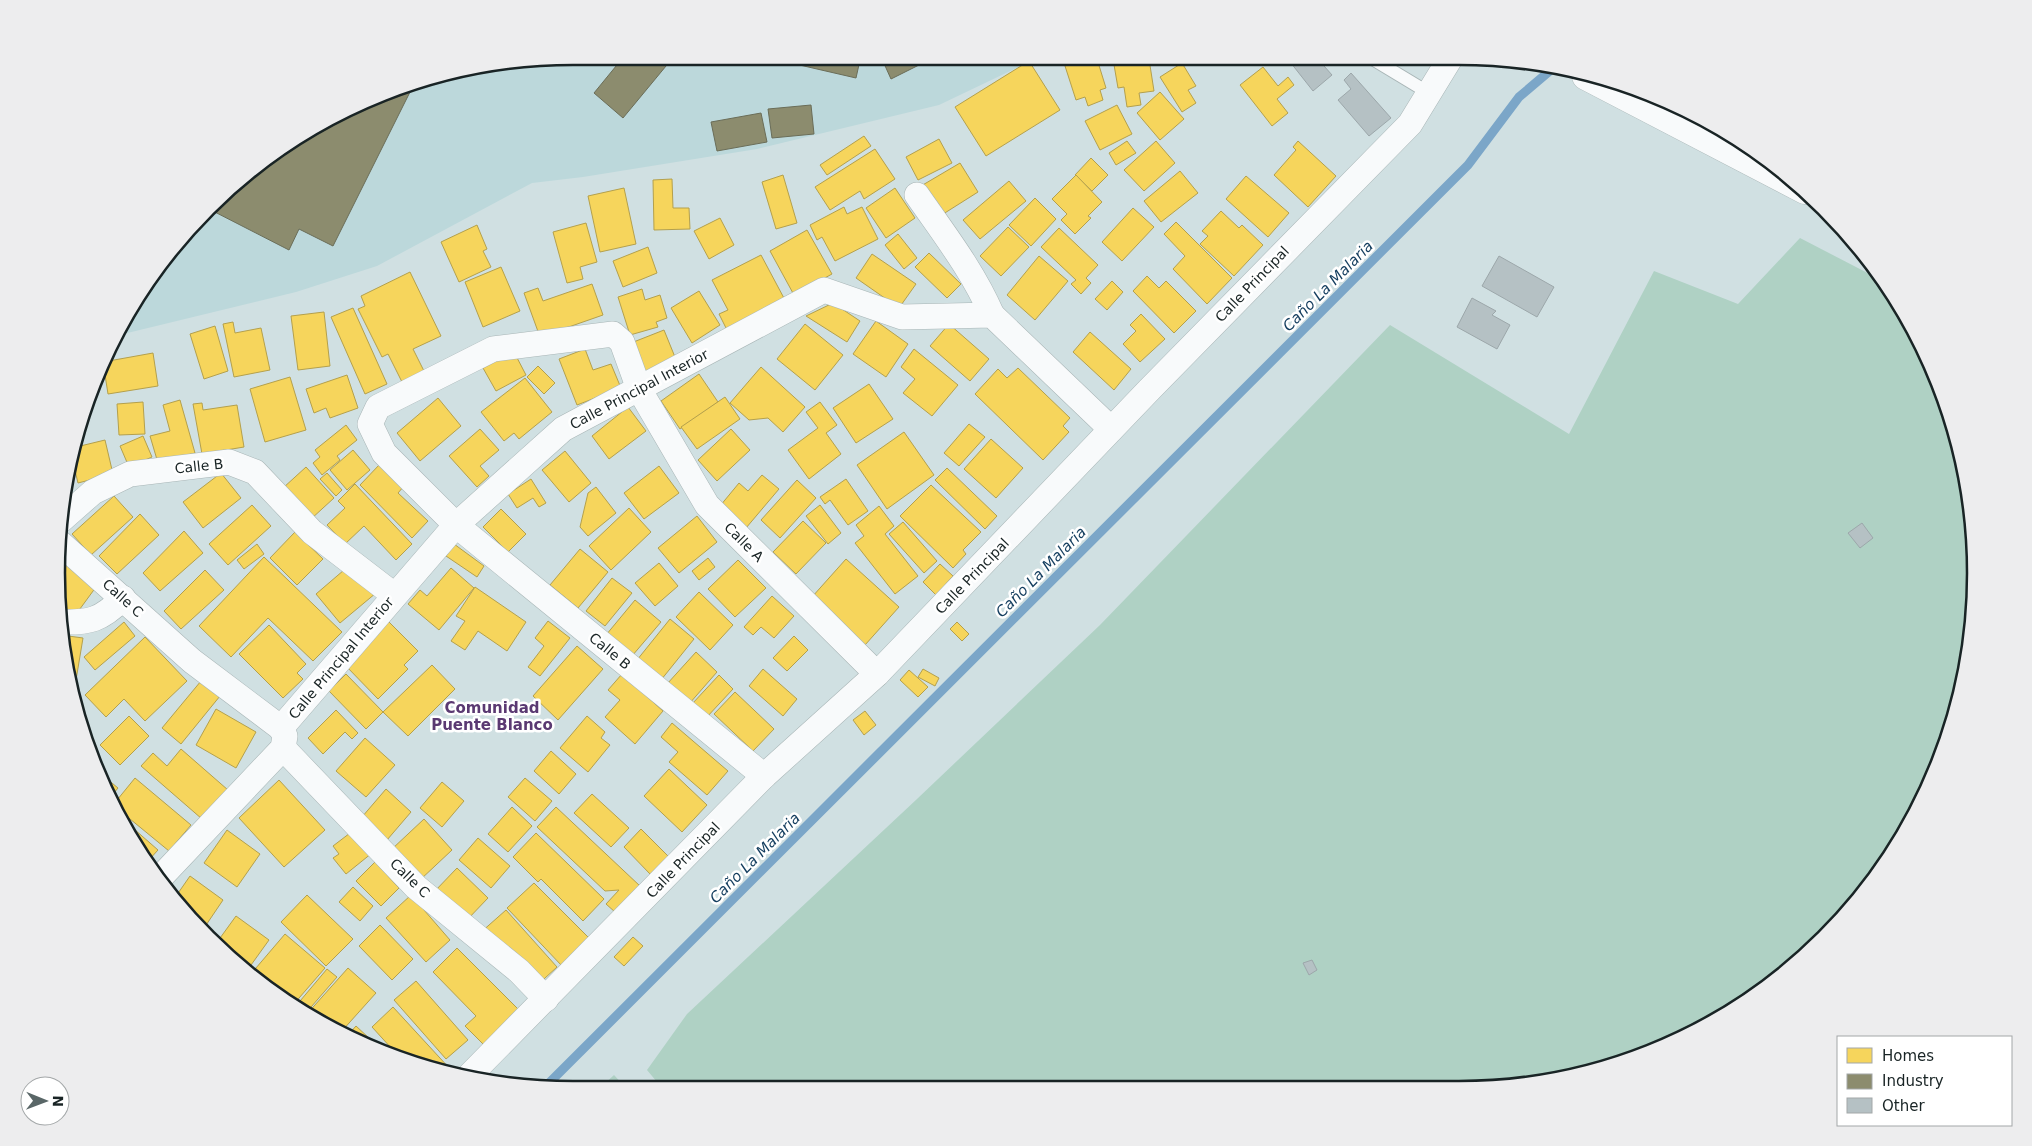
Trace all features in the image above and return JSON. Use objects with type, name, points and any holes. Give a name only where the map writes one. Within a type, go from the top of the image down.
[{"type":"main road","points":[[1608,88],[1772,174]]},
{"type":"street","name":"Calle Principal","points":[[474,1071],[764,776],[877,674],[1111,429],[1410,124],[1447,65]]},
{"type":"street","points":[[917,195],[983,293],[992,315],[1111,429]]},
{"type":"street","name":"Calle Principal Interior","points":[[164,874],[282,738],[394,595],[456,525],[563,429],[824,290],[902,317],[992,315]]},
{"type":"street","name":"Calle A","points":[[456,525],[384,453],[370,424],[378,406],[493,349],[613,334],[622,342],[639,389],[707,505],[877,674]]},
{"type":"street","name":"Calle B","points":[[68,514],[93,492],[130,474],[229,462],[255,472],[312,532],[394,595]]},
{"type":"street","name":"Calle B","points":[[456,525],[764,776]]},
{"type":"street","name":"Calle C","points":[[66,547],[192,661],[282,738],[416,887],[519,970],[546,999]]},
{"type":"street","points":[[67,622],[92,621],[113,608],[123,598]]},
{"type":"lane","points":[[1383,65],[1429,93]]},
{"type":"shaded area","points":[[573,65],[1022,65],[939,105],[757,149],[583,177],[532,183],[377,266],[296,292],[125,334],[151,291],[191,238],[238,191],[264,170],[319,133],[348,117],[410,92],[442,82],[507,69]]},
{"type":"green space","points":[[1800,238],[1869,274],[1899,319],[1915,348],[1940,410],[1950,442],[1963,507],[1967,573],[1963,639],[1950,704],[1940,736],[1915,798],[1881,855],[1841,908],[1794,955],[1741,995],[1684,1029],[1622,1054],[1558,1071],[1492,1080],[656,1081],[647,1070],[687,1014],[1100,625],[1390,325],[1569,434],[1654,271],[1738,304]]},
{"type":"green space","points":[[614,1075],[620,1081],[608,1081]]},
{"type":"building: Homes","points":[[1023,65],[1032,65],[1060,110],[986,156],[955,107]]},
{"type":"building: Homes","points":[[1099,65],[1106,88],[1100,90],[1103,100],[1088,106],[1085,97],[1076,100],[1065,66]]},
{"type":"building: Homes","points":[[1114,65],[1150,65],[1154,91],[1139,93],[1141,105],[1127,107],[1124,87],[1118,88]]},
{"type":"building: Homes","points":[[1179,65],[1183,65],[1196,86],[1188,90],[1196,103],[1182,112],[1160,77]]},
{"type":"building: Homes","points":[[1263,67],[1278,86],[1288,77],[1294,85],[1277,99],[1288,113],[1272,126],[1240,85]]},
{"type":"building: Homes","points":[[1160,92],[1184,119],[1160,140],[1137,113]]},
{"type":"building: Homes","points":[[1117,105],[1132,134],[1100,150],[1085,121]]},
{"type":"building: Homes","points":[[864,136],[871,146],[827,175],[820,165]]},
{"type":"building: Homes","points":[[939,139],[952,163],[918,180],[906,157]]},
{"type":"building: Homes","points":[[1127,141],[1136,153],[1116,165],[1109,153]]},
{"type":"building: Homes","points":[[1156,141],[1175,163],[1144,191],[1124,170]]},
{"type":"building: Homes","points":[[1298,141],[1336,176],[1308,207],[1274,175],[1296,150],[1293,147]]},
{"type":"building: Homes","points":[[875,149],[895,179],[864,199],[860,191],[830,210],[815,187]]},
{"type":"building: Homes","points":[[1091,158],[1108,175],[1092,191],[1075,175]]},
{"type":"building: Homes","points":[[960,163],[978,192],[940,216],[921,186]]},
{"type":"building: Homes","points":[[1180,171],[1198,193],[1161,222],[1144,201]]},
{"type":"building: Homes","points":[[783,175],[797,223],[776,229],[762,182]]},
{"type":"building: Homes","points":[[1076,175],[1102,202],[1088,216],[1091,218],[1075,234],[1061,220],[1067,214],[1052,199]]},
{"type":"building: Homes","points":[[1246,176],[1289,213],[1268,237],[1226,199]]},
{"type":"building: Homes","points":[[672,179],[673,208],[689,208],[690,229],[654,230],[653,180]]},
{"type":"building: Homes","points":[[1009,181],[1026,201],[980,239],[963,220]]},
{"type":"building: Homes","points":[[624,188],[636,244],[600,252],[588,196]]},
{"type":"building: Homes","points":[[895,188],[915,218],[886,238],[866,208]]},
{"type":"building: Homes","points":[[1035,198],[1056,219],[1031,246],[1009,225]]},
{"type":"building: Homes","points":[[844,207],[847,214],[862,207],[878,239],[835,261],[822,237],[817,240],[810,225]]},
{"type":"building: Homes","points":[[1133,208],[1154,227],[1122,261],[1102,242]]},
{"type":"building: Homes","points":[[1221,211],[1239,228],[1242,225],[1263,245],[1234,276],[1200,244],[1208,236],[1202,231]]},
{"type":"building: Homes","points":[[720,218],[734,245],[709,259],[694,231]]},
{"type":"building: Homes","points":[[1176,222],[1232,278],[1207,304],[1173,269],[1185,256],[1164,234]]},
{"type":"building: Homes","points":[[586,223],[597,262],[580,267],[583,279],[567,283],[553,232]]},
{"type":"building: Homes","points":[[477,225],[487,249],[483,251],[491,267],[459,282],[441,242]]},
{"type":"building: Homes","points":[[1008,227],[1029,247],[1001,276],[980,256]]},
{"type":"building: Homes","points":[[1059,228],[1098,265],[1086,278],[1091,283],[1081,294],[1071,284],[1076,280],[1041,247]]},
{"type":"building: Homes","points":[[807,230],[832,274],[794,295],[770,251]]},
{"type":"building: Homes","points":[[898,234],[917,258],[904,269],[885,245]]},
{"type":"building: Homes","points":[[648,247],[657,273],[623,287],[613,261]]},
{"type":"building: Homes","points":[[929,253],[961,284],[947,298],[915,267]]},
{"type":"building: Homes","points":[[872,254],[916,284],[899,308],[856,278]]},
{"type":"building: Homes","points":[[761,255],[785,300],[727,330],[719,314],[728,310],[712,280]]},
{"type":"building: Homes","points":[[1039,256],[1068,281],[1035,320],[1007,295]]},
{"type":"building: Homes","points":[[501,267],[520,311],[483,327],[465,282]]},
{"type":"building: Homes","points":[[410,272],[441,336],[413,349],[425,373],[403,384],[388,354],[382,357],[358,309],[365,306],[361,296]]},
{"type":"building: Homes","points":[[1147,276],[1159,288],[1166,281],[1196,311],[1174,333],[1133,291]]},
{"type":"building: Homes","points":[[1112,281],[1123,292],[1107,310],[1095,299]]},
{"type":"building: Homes","points":[[592,284],[603,315],[540,337],[524,293],[538,288],[543,301]]},
{"type":"building: Homes","points":[[642,289],[645,300],[660,295],[667,318],[656,322],[658,327],[630,335],[618,297]]},
{"type":"building: Homes","points":[[699,291],[720,325],[692,343],[671,308]]},
{"type":"building: Homes","points":[[833,303],[860,321],[847,342],[806,316]]},
{"type":"building: Homes","points":[[353,308],[387,384],[365,394],[331,317]]},
{"type":"building: Homes","points":[[324,312],[330,366],[298,370],[291,316]]},
{"type":"building: Homes","points":[[1141,314],[1165,339],[1140,362],[1123,344],[1136,331],[1130,325]]},
{"type":"building: Homes","points":[[876,321],[908,344],[886,377],[853,354]]},
{"type":"building: Homes","points":[[233,322],[235,333],[261,328],[270,370],[234,377],[223,324]]},
{"type":"building: Homes","points":[[805,324],[843,355],[815,390],[777,359]]},
{"type":"building: Homes","points":[[949,324],[989,359],[970,381],[930,346]]},
{"type":"building: Homes","points":[[215,326],[228,371],[204,379],[190,334]]},
{"type":"building: Homes","points":[[664,330],[677,362],[644,375],[631,343]]},
{"type":"building: Homes","points":[[1090,332],[1131,369],[1114,390],[1073,352]]},
{"type":"building: Homes","points":[[585,349],[593,370],[611,364],[621,388],[577,405],[559,359]]},
{"type":"building: Homes","points":[[914,349],[958,385],[932,416],[903,393],[915,379],[901,367]]},
{"type":"building: Homes","points":[[514,352],[526,375],[496,391],[483,368]]},
{"type":"building: Homes","points":[[153,353],[158,386],[108,394],[105,376],[112,360]]},
{"type":"building: Homes","points":[[538,366],[555,383],[544,394],[527,377]]},
{"type":"building: Homes","points":[[761,367],[805,407],[783,432],[768,418],[749,420],[730,403]]},
{"type":"building: Homes","points":[[1018,368],[1070,418],[1063,426],[1069,432],[1043,460],[975,394],[998,369],[1007,378]]},
{"type":"building: Homes","points":[[699,374],[718,402],[680,429],[661,401]]},
{"type":"building: Homes","points":[[347,375],[358,408],[330,418],[326,408],[314,413],[306,389]]},
{"type":"building: Homes","points":[[290,377],[306,430],[265,442],[250,389]]},
{"type":"building: Homes","points":[[525,378],[552,412],[519,439],[514,433],[504,441],[481,412]]},
{"type":"building: Homes","points":[[869,384],[893,419],[856,443],[833,408]]},
{"type":"building: Homes","points":[[725,397],[740,419],[697,449],[681,427]]},
{"type":"building: Homes","points":[[438,398],[461,426],[420,461],[397,433]]},
{"type":"building: Homes","points":[[180,400],[195,453],[158,463],[150,436],[170,431],[163,405]]},
{"type":"building: Homes","points":[[143,402],[145,434],[119,435],[117,404]]},
{"type":"building: Homes","points":[[820,402],[837,425],[826,433],[841,454],[809,479],[788,450],[818,428],[806,412]]},
{"type":"building: Homes","points":[[202,403],[203,410],[237,405],[244,447],[202,454],[193,404]]},
{"type":"building: Homes","points":[[628,407],[646,431],[609,459],[592,436]]},
{"type":"building: Homes","points":[[969,424],[985,437],[959,466],[944,453]]},
{"type":"building: Homes","points":[[346,425],[357,440],[337,456],[340,460],[322,475],[313,463],[320,457],[315,450]]},
{"type":"building: Homes","points":[[480,429],[499,450],[480,466],[489,476],[477,487],[449,456]]},
{"type":"building: Homes","points":[[731,429],[750,450],[717,481],[698,460]]},
{"type":"building: Homes","points":[[904,432],[934,475],[887,509],[857,465]]},
{"type":"building: Homes","points":[[143,436],[152,457],[129,467],[120,446]]},
{"type":"building: Homes","points":[[991,439],[1023,468],[996,498],[964,469]]},
{"type":"building: Homes","points":[[105,440],[113,474],[78,483],[75,472],[81,446]]},
{"type":"building: Homes","points":[[353,450],[370,470],[347,490],[330,470]]},
{"type":"building: Homes","points":[[565,451],[591,483],[569,502],[542,470]]},
{"type":"building: Homes","points":[[380,464],[404,486],[398,493],[428,521],[412,538],[360,485]]},
{"type":"building: Homes","points":[[659,466],[679,493],[644,519],[624,493]]},
{"type":"building: Homes","points":[[306,467],[334,498],[311,519],[283,488]]},
{"type":"building: Homes","points":[[947,468],[997,516],[985,529],[935,480]]},
{"type":"building: Homes","points":[[221,473],[241,498],[203,528],[183,502]]},
{"type":"building: Homes","points":[[327,473],[342,490],[336,496],[320,479]]},
{"type":"building: Homes","points":[[762,475],[779,489],[746,528],[720,506],[739,483],[748,491]]},
{"type":"building: Homes","points":[[531,479],[546,503],[539,507],[533,498],[517,508],[508,494]]},
{"type":"building: Homes","points":[[846,479],[868,511],[848,525],[830,500],[825,504],[820,497]]},
{"type":"building: Homes","points":[[797,480],[816,498],[780,538],[761,520]]},
{"type":"building: Homes","points":[[355,484],[412,544],[396,560],[364,526],[345,544],[327,525],[345,508],[338,501]]},
{"type":"building: Homes","points":[[931,485],[981,532],[963,550],[966,554],[953,568],[900,516]]},
{"type":"building: Homes","points":[[596,487],[616,513],[588,536],[580,527],[588,493]]},
{"type":"building: Homes","points":[[114,496],[133,517],[91,555],[72,534]]},
{"type":"building: Homes","points":[[252,505],[271,526],[228,565],[209,544]]},
{"type":"building: Homes","points":[[820,505],[841,533],[828,544],[806,516]]},
{"type":"building: Homes","points":[[879,506],[894,526],[885,534],[918,576],[895,594],[855,543],[864,536],[856,525]]},
{"type":"building: Homes","points":[[629,508],[651,532],[611,570],[589,546]]},
{"type":"building: Homes","points":[[501,509],[526,534],[508,552],[483,527]]},
{"type":"building: Homes","points":[[140,514],[159,535],[117,574],[99,556]]},
{"type":"building: Homes","points":[[697,516],[717,542],[679,573],[658,548]]},
{"type":"building: Homes","points":[[803,521],[826,543],[796,574],[773,552]]},
{"type":"building: Homes","points":[[903,522],[937,561],[924,573],[889,534]]},
{"type":"building: Homes","points":[[184,531],[203,553],[160,591],[143,573]]},
{"type":"building: Homes","points":[[295,532],[323,559],[297,585],[270,558]]},
{"type":"building: Homes","points":[[257,544],[264,554],[244,569],[237,560]]},
{"type":"building: Homes","points":[[454,544],[484,566],[477,577],[446,556]]},
{"type":"building: Homes","points":[[580,549],[608,572],[578,608],[550,585]]},
{"type":"building: Homes","points":[[264,557],[342,632],[313,661],[268,618],[231,657],[199,626]]},
{"type":"building: Homes","points":[[708,558],[715,567],[699,580],[692,571]]},
{"type":"building: Homes","points":[[846,559],[899,607],[865,645],[812,597]]},
{"type":"building: Homes","points":[[738,560],[766,588],[735,617],[708,589]]},
{"type":"building: Homes","points":[[659,563],[678,586],[655,606],[635,583]]},
{"type":"building: Homes","points":[[940,564],[953,576],[936,595],[923,582]]},
{"type":"building: Homes","points":[[65,565],[96,587],[74,617],[67,612]]},
{"type":"building: Homes","points":[[451,568],[474,588],[439,630],[408,604],[420,590],[427,596]]},
{"type":"building: Homes","points":[[205,570],[224,590],[181,629],[164,611]]},
{"type":"building: Homes","points":[[344,570],[376,593],[340,623],[316,594]]},
{"type":"building: Homes","points":[[612,578],[632,593],[605,626],[586,611]]},
{"type":"building: Homes","points":[[475,587],[526,622],[507,651],[478,631],[465,650],[451,641],[465,621],[456,616]]},
{"type":"building: Homes","points":[[699,592],[733,625],[710,650],[676,617]]},
{"type":"building: Homes","points":[[772,596],[794,616],[774,638],[761,627],[753,635],[744,627]]},
{"type":"building: Homes","points":[[635,600],[661,622],[632,656],[606,635]]},
{"type":"building: Homes","points":[[670,619],[694,639],[661,680],[637,660]]},
{"type":"building: Homes","points":[[548,621],[570,638],[540,676],[528,667],[544,646],[535,638]]},
{"type":"building: Homes","points":[[124,622],[135,636],[95,670],[84,657]]},
{"type":"building: Homes","points":[[389,622],[418,651],[404,665],[408,669],[378,699],[345,665]]},
{"type":"building: Homes","points":[[957,622],[969,634],[962,641],[950,629]]},
{"type":"building: Homes","points":[[269,625],[306,664],[297,673],[303,679],[283,698],[239,654]]},
{"type":"building: Homes","points":[[69,636],[83,638],[76,678]]},
{"type":"building: Homes","points":[[794,636],[808,650],[787,671],[773,658]]},
{"type":"building: Homes","points":[[145,637],[187,681],[145,721],[124,699],[106,717],[85,695]]},
{"type":"building: Homes","points":[[577,646],[603,669],[558,720],[533,696]]},
{"type":"building: Homes","points":[[696,652],[717,672],[689,704],[667,684]]},
{"type":"building: Homes","points":[[432,665],[455,689],[408,736],[383,712]]},
{"type":"building: Homes","points":[[763,669],[797,699],[783,716],[749,686]]},
{"type":"building: Homes","points":[[923,669],[939,678],[935,686],[918,677]]},
{"type":"building: Homes","points":[[909,670],[928,687],[918,697],[900,680]]},
{"type":"building: Homes","points":[[346,674],[383,712],[366,729],[329,691]]},
{"type":"building: Homes","points":[[622,674],[663,711],[635,744],[605,717],[620,700],[608,690]]},
{"type":"building: Homes","points":[[719,675],[733,689],[706,718],[692,704]]},
{"type":"building: Homes","points":[[201,681],[220,696],[181,744],[162,728]]},
{"type":"building: Homes","points":[[735,692],[774,729],[753,751],[714,714]]},
{"type":"building: Homes","points":[[216,709],[256,732],[236,768],[196,745]]},
{"type":"building: Homes","points":[[336,710],[358,733],[352,739],[345,732],[323,754],[308,738]]},
{"type":"building: Homes","points":[[865,711],[876,725],[864,735],[853,720]]},
{"type":"building: Homes","points":[[129,716],[149,736],[120,765],[100,745]]},
{"type":"building: Homes","points":[[587,716],[605,732],[601,738],[610,745],[588,772],[560,748]]},
{"type":"building: Homes","points":[[672,723],[728,771],[707,795],[669,762],[678,752],[661,737]]},
{"type":"building: Homes","points":[[365,738],[395,765],[366,797],[336,771]]},
{"type":"building: Homes","points":[[181,749],[228,790],[202,819],[141,766],[153,753],[167,766]]},
{"type":"building: Homes","points":[[551,751],[576,774],[559,794],[534,771]]},
{"type":"building: Homes","points":[[669,769],[707,805],[682,832],[644,796]]},
{"type":"building: Homes","points":[[135,778],[191,825],[169,851],[127,817],[118,799]]},
{"type":"building: Homes","points":[[525,778],[552,801],[535,821],[508,797]]},
{"type":"building: Homes","points":[[279,780],[325,830],[284,867],[239,818]]},
{"type":"building: Homes","points":[[110,781],[118,788],[115,792]]},
{"type":"building: Homes","points":[[442,782],[464,801],[442,827],[420,808]]},
{"type":"building: Homes","points":[[386,789],[411,812],[387,840],[362,817]]},
{"type":"building: Homes","points":[[592,794],[629,828],[611,847],[574,813]]},
{"type":"building: Homes","points":[[512,807],[532,826],[508,852],[488,834]]},
{"type":"building: Homes","points":[[556,807],[640,886],[615,912],[606,904],[619,890],[605,891],[537,827]]},
{"type":"building: Homes","points":[[424,819],[452,850],[420,880],[392,849]]},
{"type":"building: Homes","points":[[641,829],[668,856],[650,874],[624,847]]},
{"type":"building: Homes","points":[[135,830],[158,850],[152,856]]},
{"type":"building: Homes","points":[[227,830],[260,854],[237,887],[204,863]]},
{"type":"building: Homes","points":[[354,830],[372,853],[346,874],[333,858],[339,854],[333,846]]},
{"type":"building: Homes","points":[[536,833],[604,899],[583,921],[541,879],[538,882],[513,857]]},
{"type":"building: Homes","points":[[478,838],[510,866],[491,888],[459,860]]},
{"type":"building: Homes","points":[[375,862],[399,888],[381,906],[356,881]]},
{"type":"building: Homes","points":[[457,868],[488,898],[465,922],[434,892]]},
{"type":"building: Homes","points":[[190,876],[223,900],[207,924],[179,893]]},
{"type":"building: Homes","points":[[534,883],[589,938],[562,966],[507,908]]},
{"type":"building: Homes","points":[[353,887],[373,906],[360,921],[339,902]]},
{"type":"building: Homes","points":[[307,895],[353,939],[326,966],[281,922]]},
{"type":"building: Homes","points":[[411,895],[450,940],[426,962],[386,918]]},
{"type":"building: Homes","points":[[506,910],[557,967],[532,990],[480,933]]},
{"type":"building: Homes","points":[[236,916],[269,940],[251,965],[220,938]]},
{"type":"building: Homes","points":[[380,925],[413,959],[392,980],[359,946]]},
{"type":"building: Homes","points":[[285,934],[325,968],[298,999],[255,969]]},
{"type":"building: Homes","points":[[633,937],[643,946],[624,966],[614,957]]},
{"type":"building: Homes","points":[[457,948],[519,1010],[484,1045],[465,1026],[476,1016],[433,972]]},
{"type":"building: Homes","points":[[348,968],[376,993],[345,1027],[312,1008]]},
{"type":"building: Homes","points":[[327,969],[337,977],[311,1008],[300,1001]]},
{"type":"building: Homes","points":[[416,981],[468,1040],[446,1059],[394,1000]]},
{"type":"building: Homes","points":[[393,1007],[446,1065],[389,1046],[372,1027]]},
{"type":"building: Homes","points":[[356,1026],[369,1038],[352,1031]]},
{"type":"building: Industry","points":[[617,65],[667,65],[623,118],[594,93]]},
{"type":"building: Industry","points":[[800,65],[859,65],[856,78]]},
{"type":"building: Industry","points":[[885,65],[919,65],[891,79]]},
{"type":"building: Industry","points":[[410,92],[333,246],[299,229],[289,250],[216,212],[264,170],[319,133],[348,117]]},
{"type":"building: Industry","points":[[811,105],[814,134],[772,138],[768,109]]},
{"type":"building: Industry","points":[[761,113],[767,142],[717,151],[711,122]]},
{"type":"building: Other","points":[[1293,65],[1323,65],[1332,75],[1313,91]]},
{"type":"building: Other","points":[[1351,73],[1391,118],[1369,136],[1338,100],[1351,89],[1344,80]]},
{"type":"building: Other","points":[[1499,256],[1554,287],[1537,317],[1482,286]]},
{"type":"building: Other","points":[[1472,298],[1496,311],[1492,315],[1510,325],[1497,349],[1457,327]]},
{"type":"building: Other","points":[[1862,523],[1873,538],[1860,548],[1848,533]]},
{"type":"building: Other","points":[[1312,960],[1317,970],[1309,975],[1303,963]]},
{"type":"waterway","name":"Caño La Malaria","points":[[552,1080],[1468,165],[1519,97],[1547,73]]},
{"type":"district","name":"Comunidad Puente Blanco","points":[[492,716]]}]
